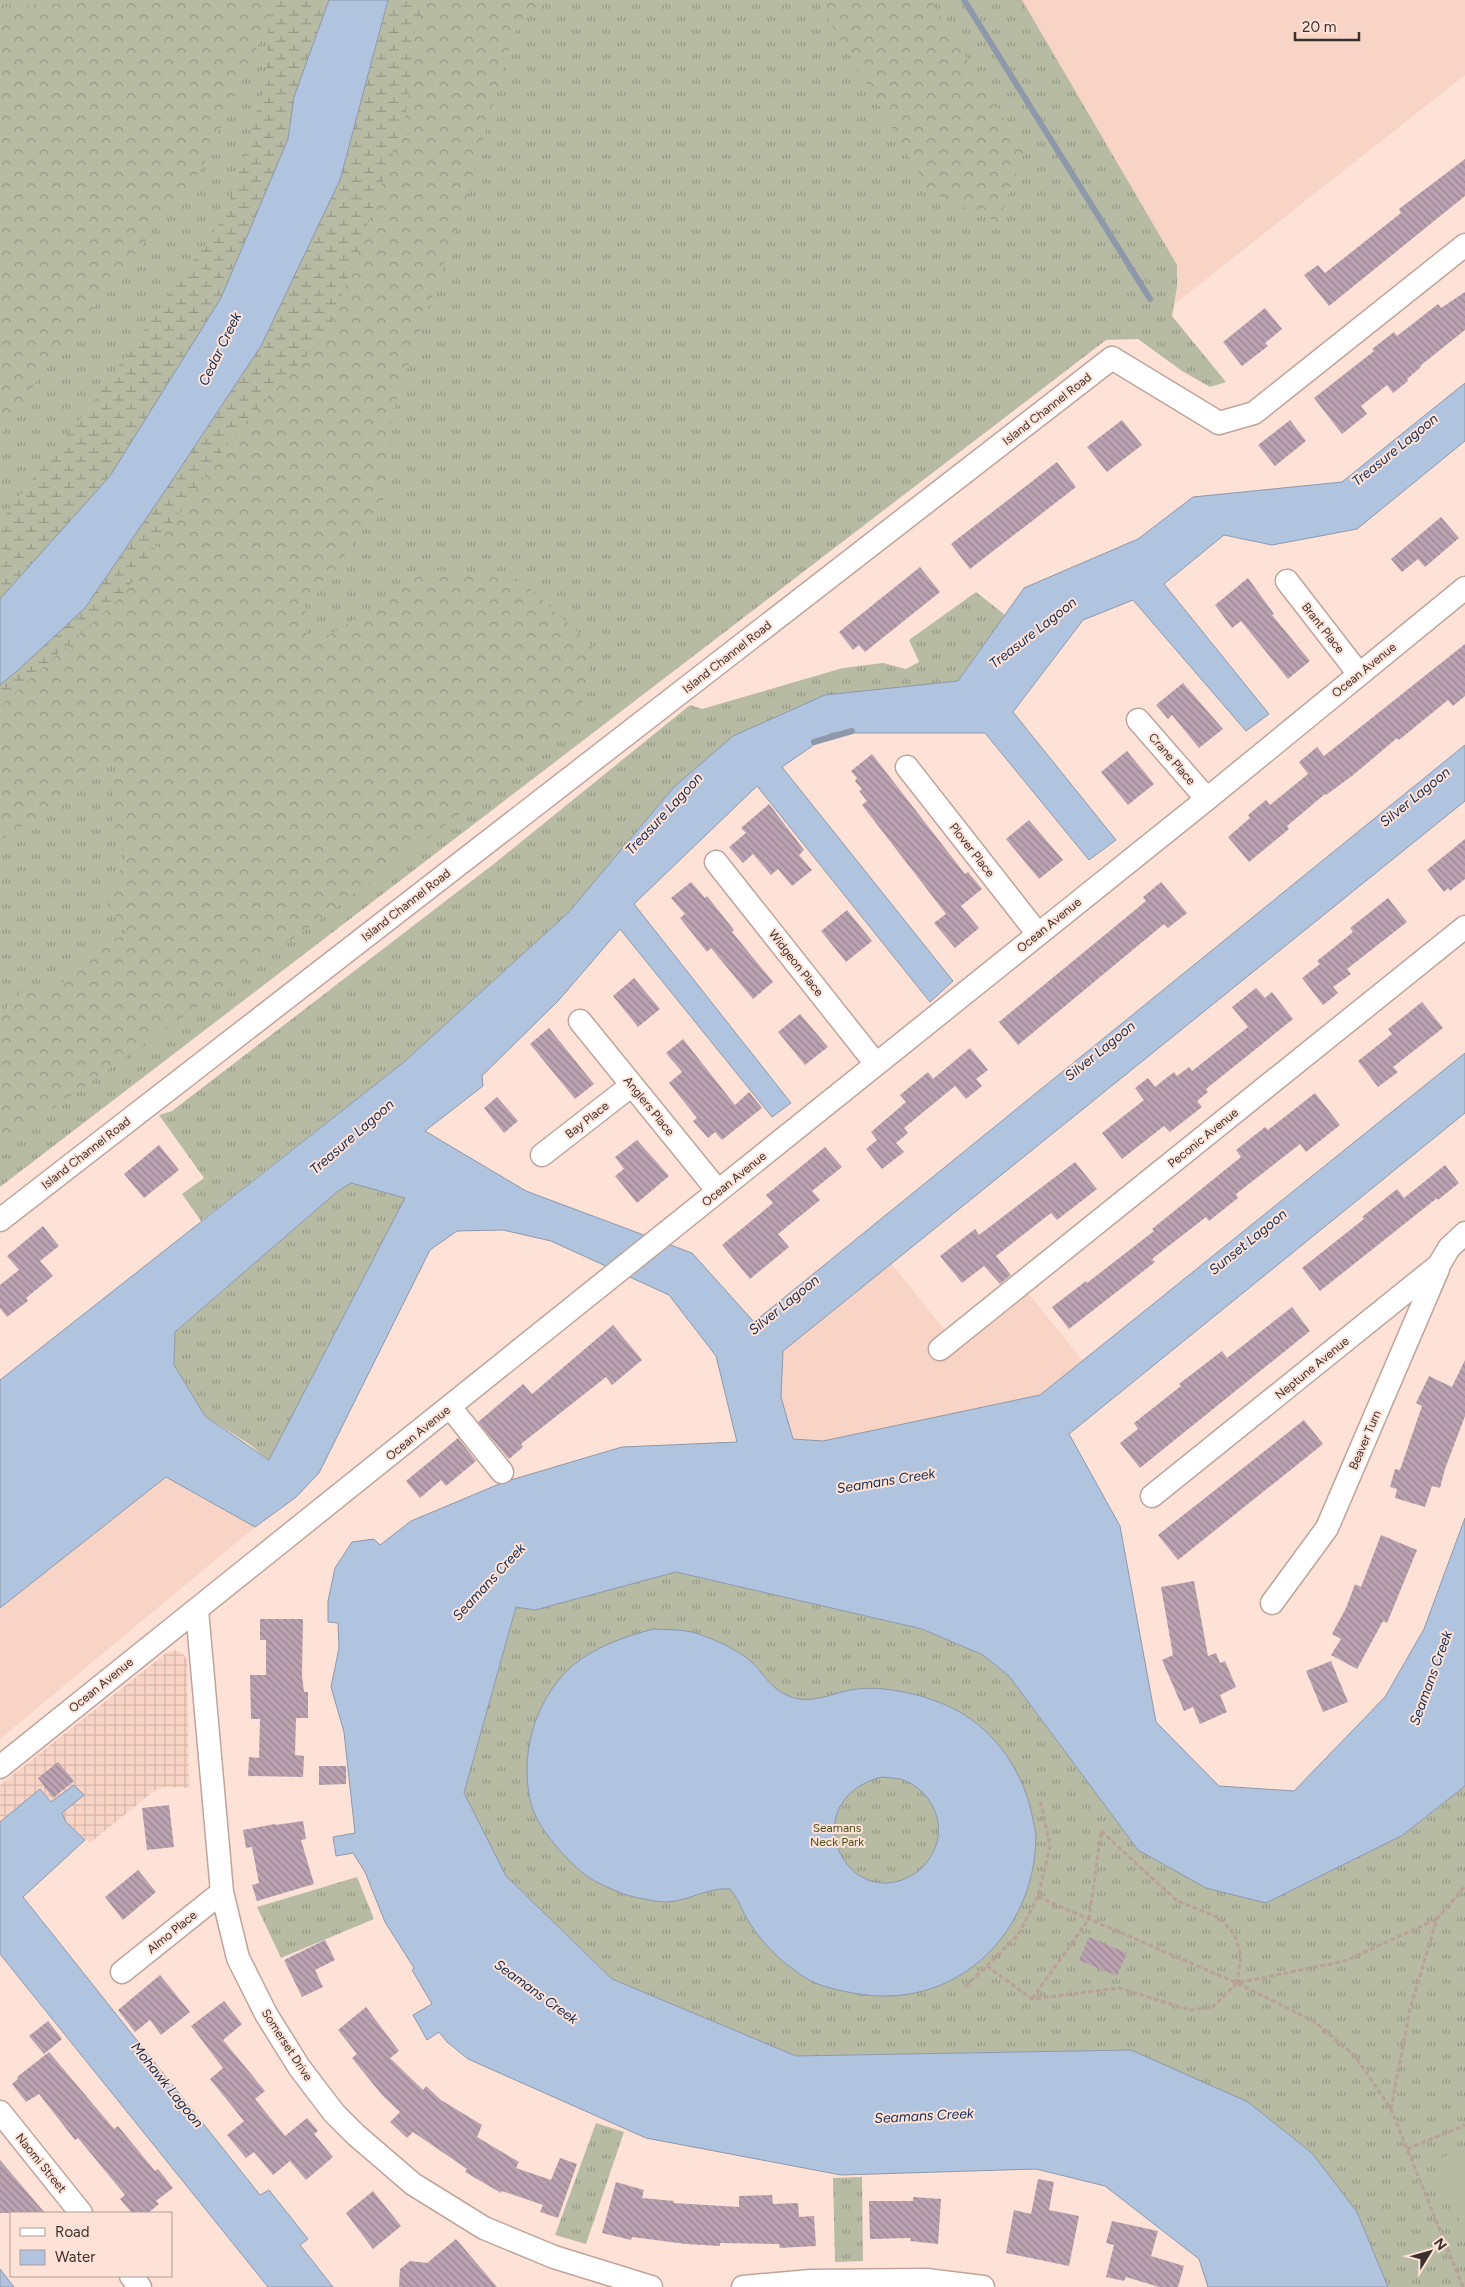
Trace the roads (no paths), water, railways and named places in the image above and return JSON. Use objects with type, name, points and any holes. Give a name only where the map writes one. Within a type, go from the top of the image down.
[{"type":"street","name":"Island Channel Road","points":[[0,1220],[1112,358],[1219,423],[1254,413],[1465,245]]},
{"type":"street","name":"Brant Place","points":[[1287,581],[1358,674]]},
{"type":"street","name":"Ocean Avenue","points":[[0,1767],[1207,799],[1465,588]]},
{"type":"street","name":"Crane Place","points":[[1138,720],[1207,799]]},
{"type":"street","name":"Plover Place","points":[[906,767],[1038,934]]},
{"type":"street","name":"Widgeon Place","points":[[716,862],[876,1064]]},
{"type":"street","name":"Peconic Avenue","points":[[940,1349],[1465,927]]},
{"type":"street","name":"Anglers Place","points":[[580,1021],[718,1191]]},
{"type":"street","name":"Bay Place","points":[[542,1155],[632,1086]]},
{"type":"street","name":"Neptune Avenue","points":[[1152,1496],[1440,1265],[1449,1248],[1465,1233]]},
{"type":"street","name":"Beaver Turn","points":[[1272,1603],[1327,1528],[1440,1265]]},
{"type":"street","points":[[450,1407],[502,1472]]},
{"type":"street","name":"Somerset Drive","points":[[196,1610],[222,1892],[238,1958],[266,2014],[299,2067],[334,2113],[356,2135],[414,2184],[484,2228],[554,2257],[651,2287]]},
{"type":"street","name":"Almo Place","points":[[122,1972],[222,1892]]},
{"type":"street","name":"Naomi Street","points":[[0,2112],[80,2212]]},
{"type":"street","points":[[132,2277],[140,2287]]},
{"type":"street","points":[[744,2287],[812,2281],[926,2280],[983,2287]]},
{"type":"water","name":"Cedar Creek","points":[[329,0],[388,0],[340,180],[261,346],[85,608],[0,685],[0,599],[110,476],[221,298],[288,139],[294,97]]},
{"type":"water","points":[[1465,383],[1465,441],[1357,529],[1272,545],[1224,535],[1164,584],[1269,714],[1246,731],[1133,600],[1083,620],[1013,712],[1116,840],[1089,860],[985,733],[831,733],[782,767],[953,981],[930,1002],[757,786],[634,904],[791,1103],[772,1117],[620,929],[559,1000],[482,1076],[483,1086],[425,1131],[526,1191],[692,1253],[754,1322],[1465,745],[1465,801],[783,1351],[781,1397],[793,1439],[823,1441],[1040,1395],[1465,1053],[1465,1113],[1069,1434],[1120,1526],[1156,1722],[1219,1786],[1294,1791],[1385,1697],[1424,1629],[1465,1518],[1465,1786],[1403,1835],[1266,1903],[1206,1888],[1138,1850],[1009,1676],[983,1655],[922,1629],[676,1572],[535,1610],[516,1607],[464,1793],[506,1876],[612,1979],[796,2056],[1131,2050],[1248,2102],[1312,2153],[1357,2212],[1388,2287],[1208,2287],[1199,2259],[1105,2186],[1036,2169],[841,2175],[646,2138],[468,2059],[447,2042],[439,2032],[427,2040],[413,2015],[432,2004],[412,1970],[414,1968],[385,1922],[365,1872],[353,1853],[336,1856],[333,1837],[355,1833],[344,1732],[331,1687],[339,1648],[338,1623],[328,1622],[328,1601],[335,1568],[352,1542],[374,1539],[380,1545],[411,1521],[504,1482],[622,1447],[737,1442],[716,1356],[669,1295],[551,1241],[503,1230],[457,1231],[430,1250],[319,1473],[295,1498],[255,1527],[166,1477],[0,1608],[0,1380],[404,1062],[568,913],[674,787],[733,736],[825,695],[958,681],[1024,588],[1138,539],[1193,497],[1342,482]],"holes":[[[351,1183],[405,1198],[269,1460],[205,1416],[174,1365],[175,1332],[338,1191]]]},
{"type":"water","points":[[653,1629],[693,1632],[719,1642],[744,1656],[777,1689],[791,1697],[813,1699],[850,1690],[876,1688],[905,1692],[946,1705],[985,1730],[1015,1769],[1028,1799],[1036,1832],[1032,1872],[1022,1903],[1006,1931],[986,1955],[961,1975],[932,1988],[900,1995],[866,1995],[842,1991],[811,1981],[795,1971],[779,1957],[758,1935],[730,1889],[714,1890],[675,1901],[650,1900],[624,1894],[603,1885],[588,1877],[572,1863],[548,1836],[532,1807],[527,1769],[532,1731],[547,1696],[571,1667],[599,1648],[620,1639]],"holes":[[[882,1777],[901,1779],[912,1784],[922,1792],[935,1811],[938,1833],[936,1845],[931,1856],[919,1871],[902,1880],[880,1883],[860,1876],[846,1863],[837,1845],[835,1825],[841,1805],[856,1788]]]},
{"type":"water","name":"Mohawk Lagoon","points":[[74,1785],[84,1795],[62,1813],[66,1822],[85,1840],[23,1897],[260,2195],[269,2190],[308,2239],[300,2245],[333,2287],[268,2287],[0,1954],[0,1822],[40,1789],[51,1802]]},
{"type":"water","points":[[0,2269],[14,2287],[0,2287]]},
{"type":"waterway","points":[[964,0],[1150,299]]},
{"type":"waterway","name":"Treasure Lagoon","points":[[814,742],[852,731]]},
{"type":"water label","name":"Silver Lagoon","points":[[1415,797]]},
{"type":"water label","name":"Silver Lagoon","points":[[1100,1051]]},
{"type":"water label","name":"Sunset Lagoon","points":[[1248,1242]]},
{"type":"water label","name":"Silver Lagoon","points":[[784,1305]]},
{"type":"water label","name":"Seamans Creek","points":[[886,1481]]},
{"type":"water label","name":"Seamans Creek","points":[[489,1582]]},
{"type":"water label","name":"Seamans Creek","points":[[1431,1678]]},
{"type":"water label","name":"Seamans Creek","points":[[536,1992]]},
{"type":"water label","name":"Seamans Creek","points":[[924,2116]]},
{"type":"park label","name":"Seamans Neck Park","points":[[837,1835]]}]
